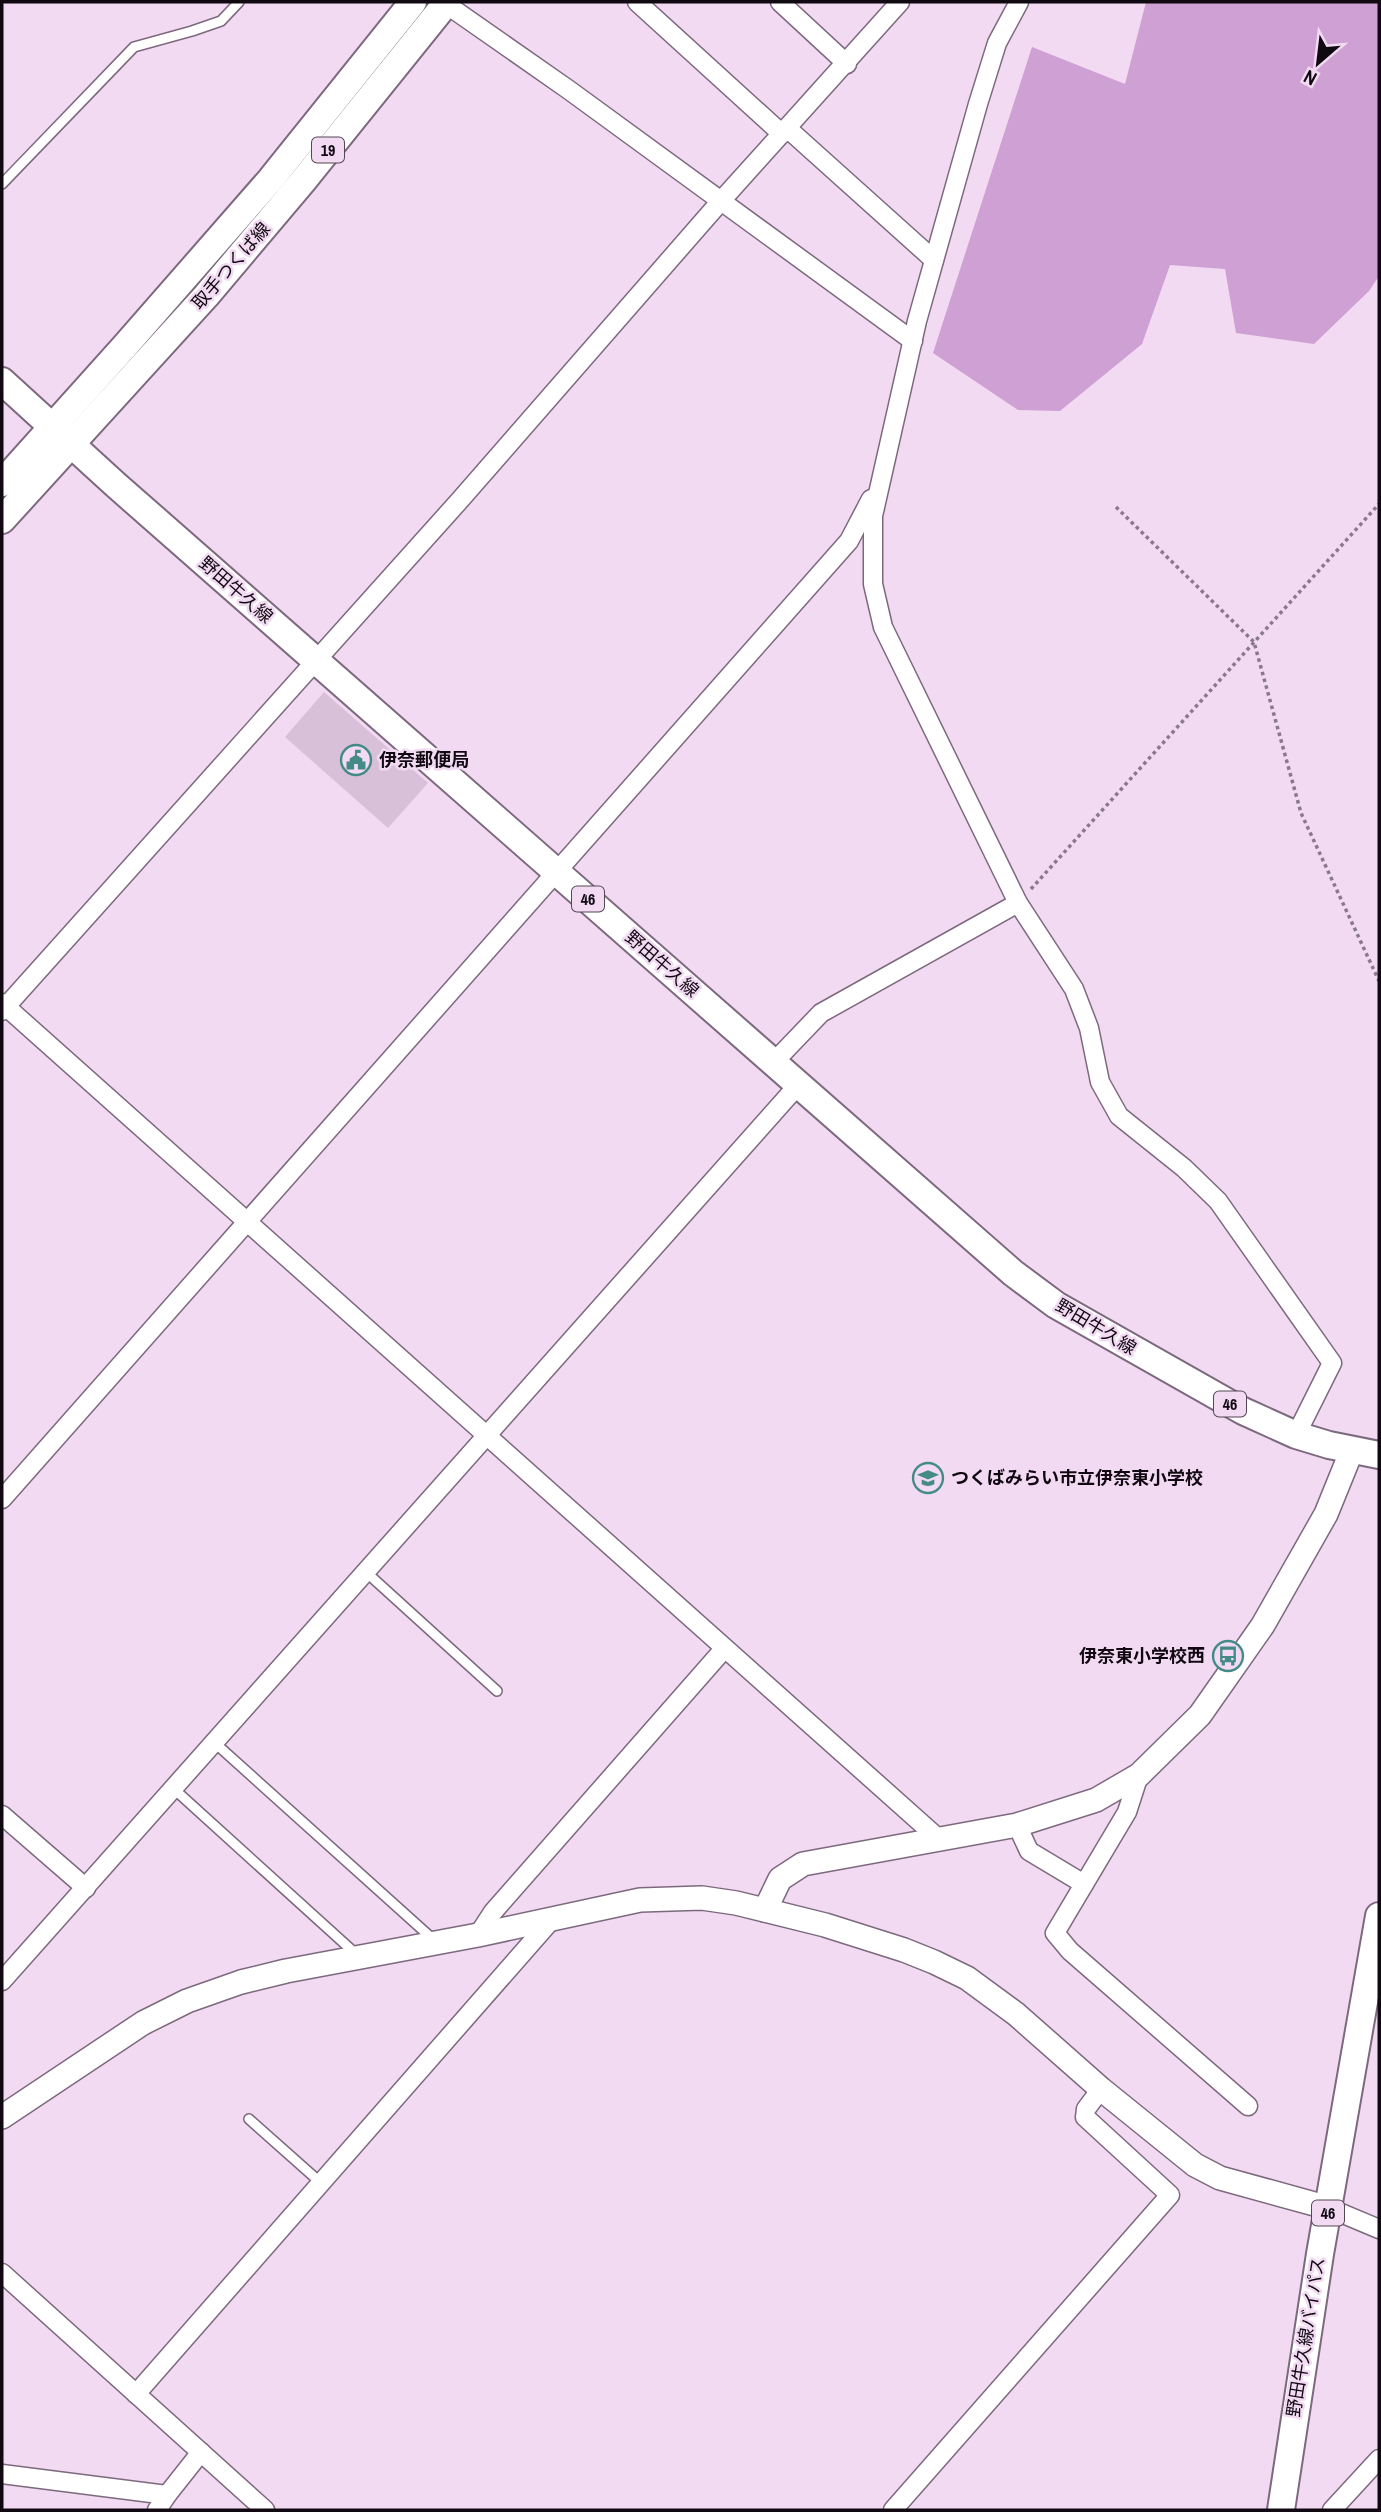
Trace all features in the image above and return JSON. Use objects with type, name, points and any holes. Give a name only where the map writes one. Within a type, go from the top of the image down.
[{"type":"main road","name":"取手つくば線","points":[[2,520],[62,435],[413,2]]},
{"type":"main road","name":"取手つくば線","points":[[2,483],[62,435],[206,296],[303,181],[445,2]]},
{"type":"main road","name":"野田牛久線","points":[[2,381],[1013,1273],[1056,1305],[1242,1411],[1296,1435],[1379,1455]]},
{"type":"main road","name":"野田牛久線バイパス","points":[[1281,2510],[1290,2438],[1379,1916]]},
{"type":"street","points":[[445,2],[913,341]]},
{"type":"street","points":[[638,2],[934,260]]},
{"type":"street","points":[[780,2],[846,64]]},
{"type":"street","points":[[900,2],[720,202],[460,500],[3,1007],[248,1221],[939,1839]]},
{"type":"street","points":[[1014,4],[993,55],[913,341],[873,516],[873,584],[883,627],[1018,903],[1074,989],[1089,1028],[1100,1082],[1119,1116],[1184,1168],[1218,1201],[1332,1363],[1296,1435]]},
{"type":"street","points":[[2,1499],[849,541],[881,480]]},
{"type":"street","points":[[774,1062],[821,1013],[1018,903]]},
{"type":"street","points":[[2,1981],[799,1084]]},
{"type":"street","points":[[765,1909],[780,1880],[803,1864],[1017,1825],[1096,1800],[1139,1774],[1200,1715],[1256,1636],[1291,1580],[1326,1514],[1352,1450]]},
{"type":"street","points":[[478,1935],[502,1902],[724,1649]]},
{"type":"street","points":[[1139,1774],[1127,1812],[1055,1933],[1070,1951],[1248,2106]]},
{"type":"street","points":[[2,1815],[86,1888]]},
{"type":"street","points":[[1017,1825],[1029,1851],[1084,1884]]},
{"type":"street","points":[[2,2117],[143,2022],[187,2001],[241,1982],[640,1900],[702,1898],[765,1909],[825,1925],[904,1950],[967,1978],[1016,2014],[1101,2089],[1195,2165],[1220,2178],[1329,2208],[1379,2229]]},
{"type":"street","points":[[136,2393],[554,1917]]},
{"type":"street","points":[[893,2510],[1170,2196],[1084,2117],[1086,2109],[1101,2089]]},
{"type":"street","points":[[2,2273],[265,2510]]},
{"type":"street","points":[[2,2474],[162,2503],[201,2452]]},
{"type":"street","points":[[1332,2510],[1379,2459]]},
{"type":"lane","points":[[2,184],[134,47],[221,20],[239,2]]},
{"type":"lane","points":[[366,1572],[497,1691]]},
{"type":"lane","points":[[215,1743],[437,1942]]},
{"type":"lane","points":[[174,1790],[360,1958]]},
{"type":"lane","points":[[248,2119],[321,2183]]},
{"type":"path","points":[[1018,903],[1379,504]]},
{"type":"path","points":[[1116,508],[1254,642],[1301,813],[1379,981]]},
{"type":"shaded area","points":[[1146,2],[1379,2],[1379,276],[1369,291],[1314,344],[1236,333],[1225,269],[1170,265],[1142,344],[1060,411],[1018,410],[933,353],[1032,47],[1125,84]]},
{"type":"building","points":[[324,692],[428,783],[388,828],[285,737]]},
{"type":"place","name":"伊奈郵便局","points":[[356,760]]},
{"type":"place","name":"つくばみらい市立伊奈東小学校","points":[[928,1478]]},
{"type":"place","name":"伊奈東小学校西","points":[[1228,1656]]}]
